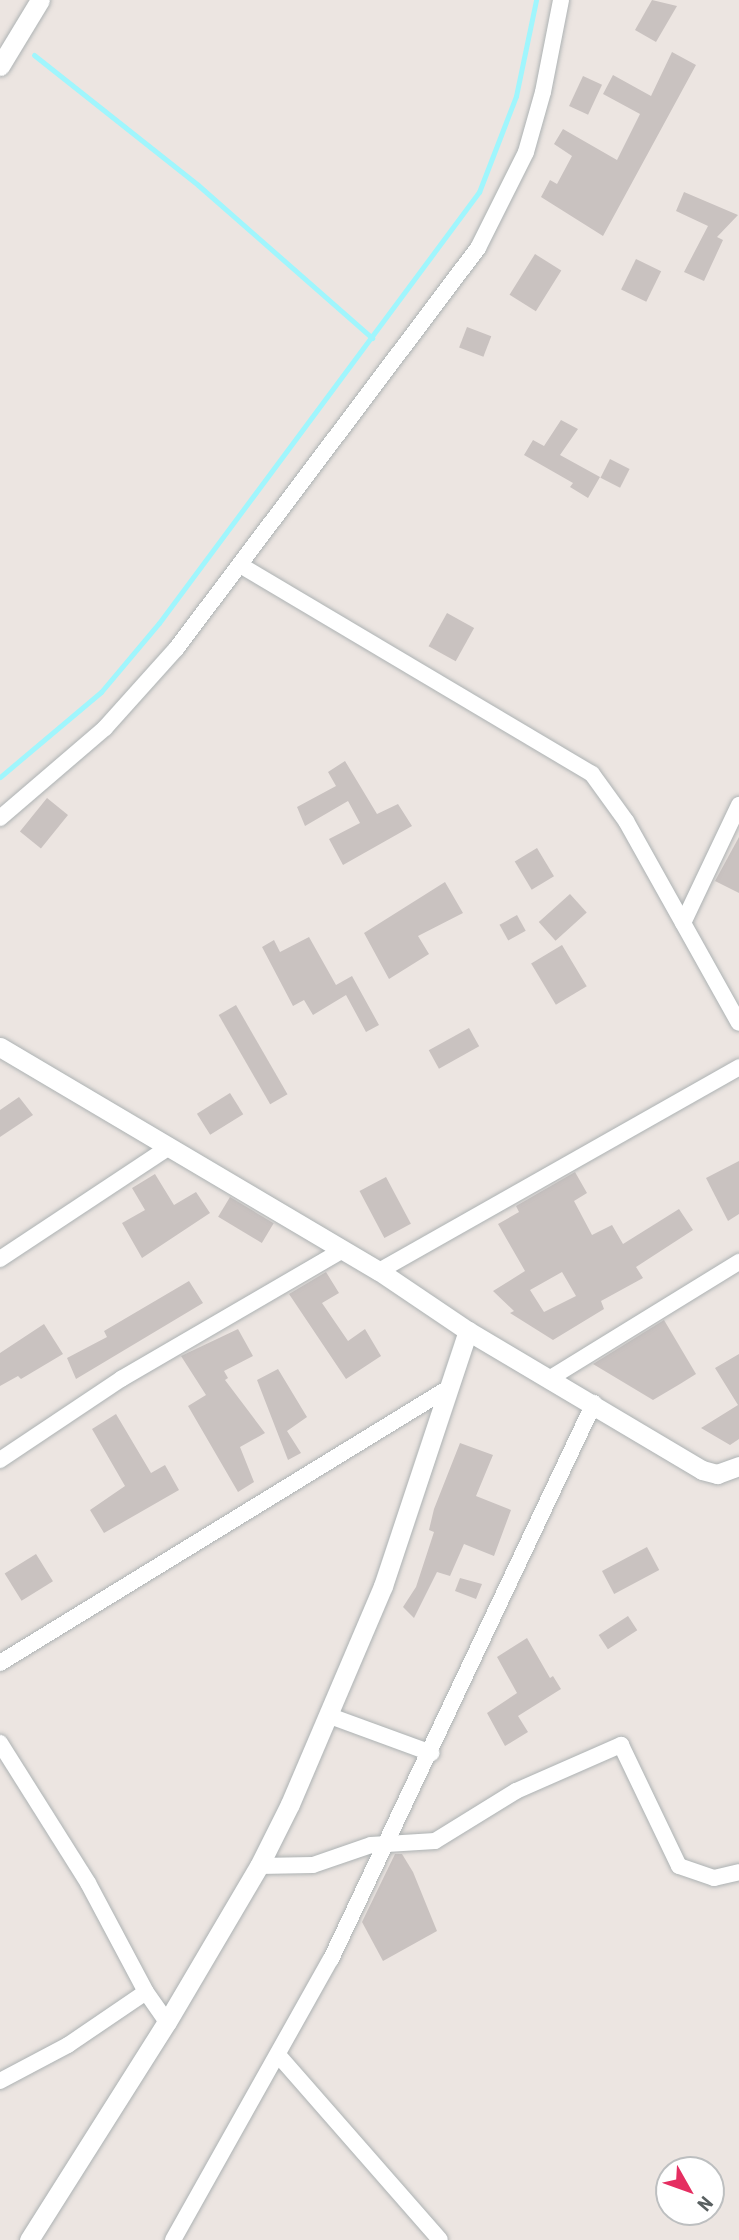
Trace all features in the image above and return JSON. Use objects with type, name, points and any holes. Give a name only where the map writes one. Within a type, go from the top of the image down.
[{"type":"street","points":[[0,66],[40,0]]},
{"type":"street","points":[[0,818],[105,728],[176,649],[496,219],[529,140],[561,0]]},
{"type":"street","points":[[240,565],[592,774],[607,790],[739,1023]]},
{"type":"street","points":[[683,923],[739,805]]},
{"type":"street","points":[[0,1047],[379,1271],[468,1331],[552,1377],[702,1470],[717,1474],[739,1466]]},
{"type":"street","points":[[379,1271],[739,1067]]},
{"type":"street","points":[[0,1259],[169,1147]]},
{"type":"street","points":[[0,1460],[121,1379],[343,1250]]},
{"type":"street","points":[[552,1377],[739,1262]]},
{"type":"street","points":[[29,2240],[167,2022],[259,1866],[330,1716],[383,1586],[468,1331]]},
{"type":"street","points":[[0,1663],[447,1389]]},
{"type":"street","points":[[173,2240],[279,2056],[388,1841],[594,1403]]},
{"type":"street","points":[[330,1716],[431,1753]]},
{"type":"street","points":[[0,1743],[88,1883],[146,1992],[167,2022]]},
{"type":"street","points":[[259,1866],[313,1865],[388,1841],[435,1841],[516,1791],[621,1745],[680,1866],[714,1878],[739,1872]]},
{"type":"street","points":[[0,2081],[68,2045],[146,1992]]},
{"type":"street","points":[[279,2056],[440,2240]]},
{"type":"building","points":[[652,0],[677,6],[656,42],[635,30]]},
{"type":"building","points":[[672,52],[696,65],[603,236],[541,197],[550,180],[557,184],[572,156],[554,144],[563,129],[617,160],[640,114],[603,94],[613,75],[651,96]]},
{"type":"building","points":[[583,76],[602,85],[588,115],[569,106]]},
{"type":"building","points":[[684,192],[738,215],[717,237],[723,240],[704,281],[684,272],[708,226],[676,211]]},
{"type":"building","points":[[535,254],[561,270],[536,311],[510,295]]},
{"type":"building","points":[[636,259],[661,271],[646,302],[621,290]]},
{"type":"building","points":[[467,327],[491,336],[483,357],[459,348]]},
{"type":"building","points":[[561,420],[578,429],[560,455],[600,477],[588,498],[570,487],[573,483],[524,455],[533,440],[544,446]]},
{"type":"building","points":[[610,459],[630,469],[620,488],[600,478]]},
{"type":"building","points":[[447,613],[474,628],[456,661],[429,646]]},
{"type":"building","points":[[345,761],[377,814],[398,804],[412,826],[343,865],[329,839],[360,823],[348,801],[305,826],[297,807],[336,786],[328,772]]},
{"type":"building","points":[[47,798],[68,815],[41,848],[20,831]]},
{"type":"building","points":[[739,837],[739,893],[715,881]]},
{"type":"building","points":[[537,848],[554,876],[532,890],[515,861]]},
{"type":"building","points":[[445,882],[463,913],[418,936],[429,954],[389,979],[364,933]]},
{"type":"building","points":[[570,894],[587,913],[556,941],[539,922]]},
{"type":"building","points":[[517,915],[526,931],[508,940],[500,925]]},
{"type":"building","points":[[309,937],[336,985],[352,976],[379,1025],[366,1032],[346,995],[313,1015],[304,1000],[293,1006],[262,947],[274,940],[280,952]]},
{"type":"building","points":[[562,945],[587,986],[556,1005],[531,964]]},
{"type":"building","points":[[236,1005],[288,1094],[270,1104],[219,1015]]},
{"type":"building","points":[[469,1028],[479,1046],[439,1069],[429,1050]]},
{"type":"building","points":[[230,1093],[243,1114],[210,1135],[197,1114]]},
{"type":"building","points":[[19,1097],[33,1115],[0,1137],[0,1110]]},
{"type":"building","points":[[739,1161],[739,1214],[728,1221],[706,1178]]},
{"type":"building","points":[[575,1172],[587,1193],[574,1201],[592,1235],[612,1225],[623,1244],[679,1209],[693,1230],[636,1267],[643,1278],[601,1301],[604,1309],[553,1340],[510,1313],[514,1311],[493,1291],[525,1271],[498,1224],[519,1212],[516,1206]],"holes":[[[562,1272],[576,1296],[544,1312],[530,1290]]]},
{"type":"building","points":[[155,1174],[174,1205],[196,1192],[210,1213],[142,1258],[122,1223],[145,1210],[132,1188]]},
{"type":"building","points":[[386,1177],[411,1224],[384,1238],[360,1191]]},
{"type":"building","points":[[230,1197],[274,1223],[262,1243],[218,1217]]},
{"type":"building","points":[[326,1272],[339,1293],[322,1303],[348,1341],[365,1329],[381,1356],[346,1379],[289,1294]]},
{"type":"building","points":[[189,1281],[203,1303],[76,1379],[67,1358],[107,1337],[104,1331]]},
{"type":"building","points":[[664,1320],[696,1374],[680,1384],[653,1400],[593,1364]]},
{"type":"building","points":[[44,1324],[63,1354],[21,1379],[18,1376],[0,1386],[0,1353]]},
{"type":"building","points":[[238,1329],[253,1356],[224,1371],[228,1378],[225,1380],[265,1433],[240,1447],[254,1482],[238,1492],[188,1406],[206,1395],[181,1356]]},
{"type":"building","points":[[739,1354],[739,1439],[730,1445],[701,1428],[738,1405],[715,1368]]},
{"type":"building","points":[[278,1369],[307,1417],[287,1431],[301,1453],[288,1460],[257,1380]]},
{"type":"building","points":[[116,1414],[151,1473],[165,1465],[179,1490],[104,1533],[90,1510],[125,1486],[92,1429]]},
{"type":"building","points":[[460,1443],[493,1455],[476,1496],[511,1510],[494,1556],[464,1544],[450,1576],[437,1572],[414,1618],[403,1607],[416,1587],[434,1532],[429,1530],[434,1509]]},
{"type":"building","points":[[647,1547],[659,1570],[614,1594],[602,1571]]},
{"type":"building","points":[[36,1554],[53,1581],[22,1601],[5,1574]]},
{"type":"building","points":[[460,1578],[482,1584],[476,1599],[455,1591]]},
{"type":"building","points":[[628,1616],[637,1630],[608,1649],[599,1635]]},
{"type":"building","points":[[527,1638],[550,1678],[553,1676],[561,1689],[518,1716],[528,1732],[505,1746],[487,1713],[517,1693],[497,1657]]},
{"type":"building","points":[[395,1854],[402,1854],[413,1872],[437,1931],[383,1961],[362,1922]]},
{"type":"waterway","points":[[0,777],[101,692],[159,623],[479,192],[516,96],[536,0]]},
{"type":"waterway","points":[[34,55],[198,185],[372,338]]}]
